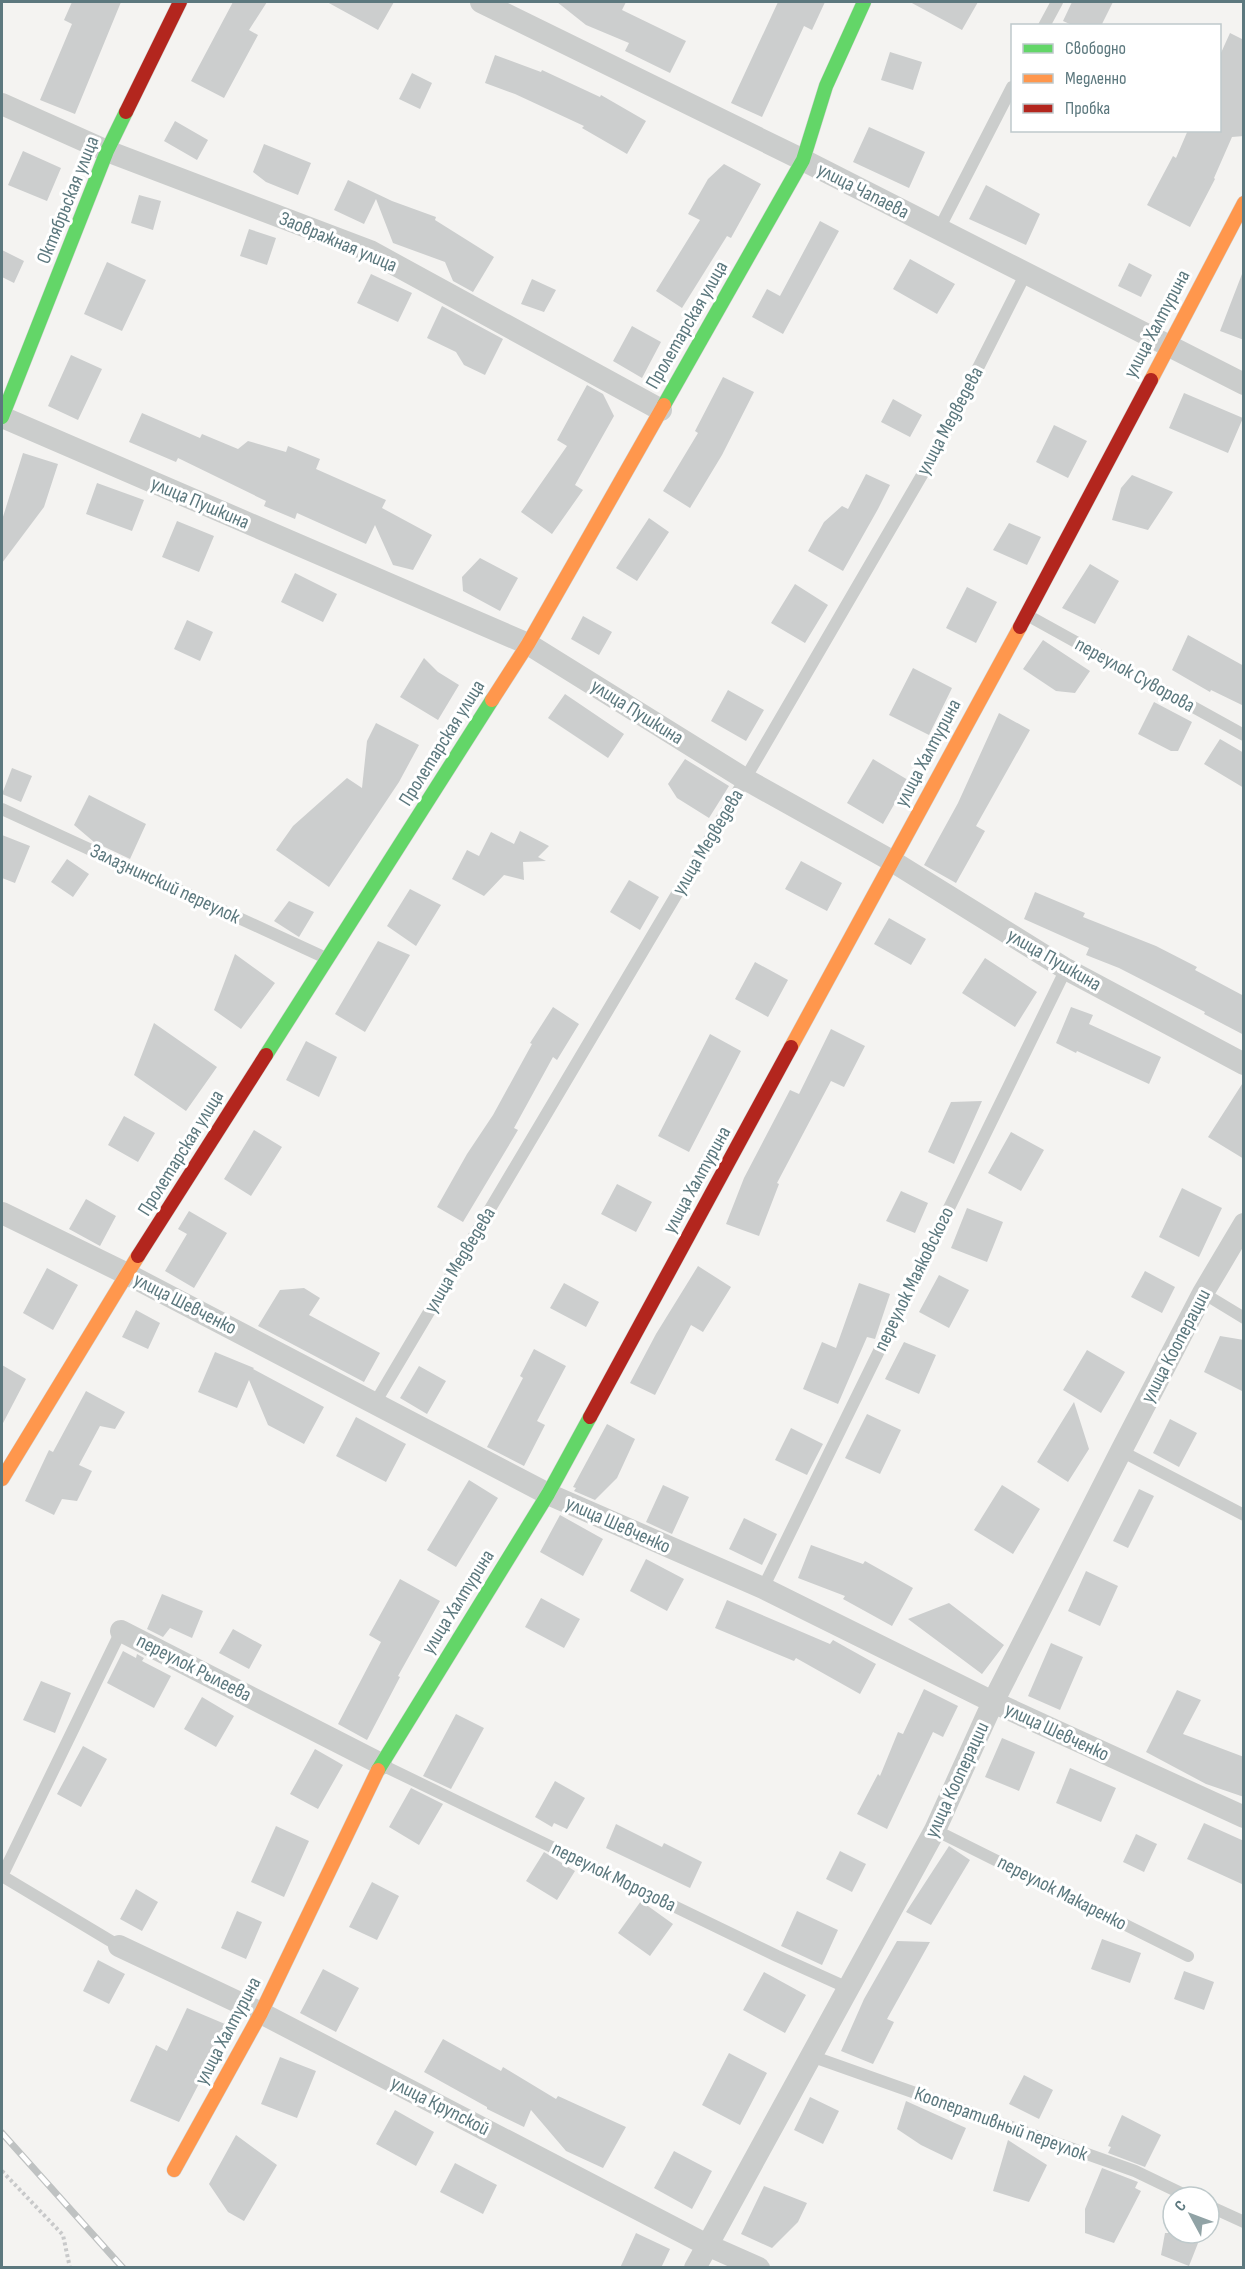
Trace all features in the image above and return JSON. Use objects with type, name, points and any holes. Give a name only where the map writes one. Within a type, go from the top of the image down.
[{"type":"street","name":"Октябрьская улица","points":[[2,417],[107,151],[180,2]]},
{"type":"street","name":"улица Чапаева","points":[[481,2],[803,160],[1244,384]]},
{"type":"street","name":"Пролетарская улица","points":[[2,1479],[127,1274],[528,644],[803,160],[825,86],[864,2]]},
{"type":"street","name":"Заовражная улица","points":[[2,104],[107,151],[370,251],[661,410]]},
{"type":"street","name":"улица Халтурина","points":[[174,2170],[261,2013],[381,1764],[548,1494],[1026,615],[1244,202]]},
{"type":"street","name":"улица Пушкина","points":[[2,417],[528,644],[745,779],[892,861],[1066,969],[1244,1064]]},
{"type":"street","name":"улица Шевченко","points":[[2,1213],[127,1274],[548,1494],[763,1588],[993,1702],[1244,1817]]},
{"type":"street","name":"улица Кооперации","points":[[695,2268],[935,1830],[993,1702],[1203,1293],[1244,1224]]},
{"type":"street","name":"переулок Рылеева","points":[[121,1631],[381,1764]]},
{"type":"street","name":"улица Крупской","points":[[119,1946],[261,2013],[708,2245],[759,2268]]},
{"type":"lane","points":[[1045,24],[1057,2]]},
{"type":"lane","points":[[939,229],[1011,89]]},
{"type":"lane","name":"улица Медведева","points":[[375,1403],[745,779],[936,451],[1026,273]]},
{"type":"lane","name":"переулок Суворова","points":[[1026,615],[1244,735]]},
{"type":"lane","name":"Залазнинский переулок","points":[[2,809],[328,959]]},
{"type":"lane","name":"переулок Маяковского","points":[[763,1588],[1066,969]]},
{"type":"lane","points":[[1203,1293],[1244,1318]]},
{"type":"lane","points":[[1121,1451],[1244,1515]]},
{"type":"lane","name":"переулок Рылеева","points":[[2,1876],[121,1631]]},
{"type":"lane","name":"переулок Морозова","points":[[381,1764],[766,1951],[848,1988]]},
{"type":"lane","name":"переулок Макаренко","points":[[935,1830],[1188,1956]]},
{"type":"lane","points":[[2,1876],[119,1946]]},
{"type":"lane","name":"Кооперативный переулок","points":[[811,2056],[1135,2172],[1164,2185]]},
{"type":"lane","points":[[1221,2211],[1244,2222]]},
{"type":"path","points":[[2,2171],[63,2235],[70,2268]]},
{"type":"building","points":[[72,2],[121,2],[75,114],[40,100],[72,24],[64,20]]},
{"type":"building","points":[[233,2],[267,2],[249,30],[258,35],[224,98],[191,81]]},
{"type":"building","points":[[327,2],[394,2],[378,30]]},
{"type":"building","points":[[557,2],[626,2],[622,10],[686,41],[670,73],[625,51],[629,43],[586,25]]},
{"type":"building","points":[[778,2],[825,2],[812,30],[804,26],[762,117],[731,103]]},
{"type":"building","points":[[910,2],[978,2],[962,30]]},
{"type":"building","points":[[1072,2],[1113,2],[1102,24],[1070,24],[1063,21]]},
{"type":"building","points":[[1230,33],[1244,40],[1244,136],[1232,137],[1215,179],[1190,227],[1147,205],[1173,156],[1176,158],[1187,132],[1221,132],[1221,53]]},
{"type":"building","points":[[890,52],[922,62],[913,90],[881,80]]},
{"type":"building","points":[[495,55],[541,72],[542,70],[600,97],[601,95],[646,121],[627,154],[582,128],[584,126],[515,94],[485,83]]},
{"type":"building","points":[[412,73],[432,83],[420,109],[399,99]]},
{"type":"building","points":[[175,121],[208,140],[197,160],[164,141]]},
{"type":"building","points":[[869,127],[925,152],[909,188],[853,162]]},
{"type":"building","points":[[264,144],[311,163],[298,195],[266,182],[253,172]]},
{"type":"building","points":[[23,151],[61,168],[47,201],[8,185]]},
{"type":"building","points":[[724,164],[761,184],[731,238],[727,236],[682,308],[656,291],[700,220],[688,214],[708,179]]},
{"type":"building","points":[[348,180],[392,201],[436,217],[435,220],[494,257],[473,292],[453,281],[445,262],[393,243],[376,199],[364,224],[334,210]]},
{"type":"building","points":[[986,185],[1040,214],[1026,245],[969,219]]},
{"type":"building","points":[[139,195],[161,201],[153,230],[131,223]]},
{"type":"building","points":[[820,221],[839,231],[783,334],[752,317],[767,289],[780,296]]},
{"type":"building","points":[[249,229],[276,238],[267,265],[240,256]]},
{"type":"building","points":[[2,250],[24,261],[14,283],[2,277]]},
{"type":"building","points":[[910,259],[955,284],[937,314],[893,289]]},
{"type":"building","points":[[107,262],[146,280],[122,331],[84,314]]},
{"type":"building","points":[[1129,263],[1152,275],[1141,297],[1118,286]]},
{"type":"building","points":[[371,274],[412,293],[398,322],[357,303]]},
{"type":"building","points":[[1242,274],[1244,274],[1244,340],[1220,331]]},
{"type":"building","points":[[532,279],[556,290],[544,312],[521,304]]},
{"type":"building","points":[[442,306],[503,339],[485,375],[464,365],[456,352],[427,338]]},
{"type":"building","points":[[632,326],[661,342],[642,378],[613,361]]},
{"type":"building","points":[[71,355],[102,369],[78,420],[48,406]]},
{"type":"building","points":[[723,377],[754,392],[722,455],[690,508],[663,491],[698,433],[695,431]]},
{"type":"building","points":[[587,385],[603,394],[614,416],[575,485],[583,490],[552,534],[521,512],[567,446],[557,440]]},
{"type":"building","points":[[1184,393],[1243,418],[1228,453],[1169,428]]},
{"type":"building","points":[[893,399],[922,415],[910,437],[881,422]]},
{"type":"building","points":[[142,413],[200,438],[202,434],[238,449],[248,441],[286,452],[288,446],[320,459],[316,469],[386,500],[382,508],[432,535],[413,570],[393,565],[375,525],[366,544],[297,513],[295,519],[264,506],[266,501],[178,458],[176,462],[129,442]]},
{"type":"building","points":[[1054,425],[1087,441],[1068,478],[1036,462]]},
{"type":"building","points":[[23,453],[58,464],[44,507],[2,563],[2,520]]},
{"type":"building","points":[[866,474],[890,485],[843,571],[808,551],[824,522],[842,506],[848,509]]},
{"type":"building","points":[[1132,475],[1173,492],[1148,530],[1112,520],[1121,488]]},
{"type":"building","points":[[97,483],[144,500],[132,531],[86,514]]},
{"type":"building","points":[[649,518],[669,532],[637,581],[616,568]]},
{"type":"building","points":[[177,521],[214,536],[199,572],[162,557]]},
{"type":"building","points":[[1009,523],[1041,537],[1027,565],[993,550]]},
{"type":"building","points":[[480,558],[518,578],[500,611],[463,591],[462,577]]},
{"type":"building","points":[[1090,564],[1119,581],[1095,624],[1062,608]]},
{"type":"building","points":[[295,573],[337,594],[323,622],[281,602]]},
{"type":"building","points":[[795,584],[828,605],[805,643],[771,623]]},
{"type":"building","points":[[967,587],[997,602],[976,643],[946,628]]},
{"type":"building","points":[[583,616],[612,632],[599,655],[571,639]]},
{"type":"building","points":[[187,620],[213,632],[200,661],[174,649]]},
{"type":"building","points":[[1188,635],[1244,666],[1244,706],[1211,690],[1210,692],[1172,670]]},
{"type":"building","points":[[1043,640],[1090,671],[1075,693],[1056,691],[1023,669]]},
{"type":"building","points":[[424,658],[438,672],[459,685],[438,720],[400,697]]},
{"type":"building","points":[[913,668],[952,688],[929,735],[889,715]]},
{"type":"building","points":[[728,690],[764,710],[746,741],[711,721]]},
{"type":"building","points":[[565,694],[624,734],[608,758],[548,718]]},
{"type":"building","points":[[1154,702],[1192,722],[1178,751],[1171,751],[1138,734]]},
{"type":"building","points":[[999,713],[1030,730],[976,826],[985,831],[956,883],[924,865],[958,803]]},
{"type":"building","points":[[376,723],[419,745],[399,782],[329,887],[276,850],[293,826],[347,778],[362,788],[367,741]]},
{"type":"building","points":[[1220,739],[1244,753],[1244,788],[1204,764]]},
{"type":"building","points":[[685,759],[729,786],[709,818],[677,798],[668,784]]},
{"type":"building","points":[[873,759],[908,780],[883,824],[847,803]]},
{"type":"building","points":[[12,768],[32,776],[21,802],[2,794]]},
{"type":"building","points":[[89,795],[146,824],[130,859],[94,842],[74,825]]},
{"type":"building","points":[[520,831],[549,846],[538,857],[546,861],[523,862],[524,880],[504,875],[484,896],[452,879],[467,850],[479,856],[491,832],[514,844]]},
{"type":"building","points":[[2,835],[30,846],[15,883],[2,878]]},
{"type":"building","points":[[67,859],[89,874],[73,897],[51,882]]},
{"type":"building","points":[[801,861],[842,883],[827,911],[785,889]]},
{"type":"building","points":[[629,880],[659,897],[640,930],[610,912]]},
{"type":"building","points":[[410,889],[441,905],[416,946],[387,926]]},
{"type":"building","points":[[1035,892],[1085,913],[1083,917],[1156,946],[1197,967],[1195,970],[1244,996],[1244,1035],[1204,1014],[1205,1012],[1119,968],[1086,955],[1089,948],[1024,919]]},
{"type":"building","points":[[289,901],[314,912],[299,937],[274,921]]},
{"type":"building","points":[[889,918],[926,939],[911,965],[874,944]]},
{"type":"building","points":[[378,941],[410,955],[365,1032],[335,1014]]},
{"type":"building","points":[[235,954],[275,983],[241,1029],[214,1010]]},
{"type":"building","points":[[985,958],[1037,992],[1015,1027],[962,993]]},
{"type":"building","points":[[755,962],[788,980],[768,1017],[735,999]]},
{"type":"building","points":[[553,1007],[579,1024],[557,1060],[553,1057],[514,1128],[518,1130],[463,1222],[437,1207],[467,1154],[493,1115],[532,1044],[530,1043]]},
{"type":"building","points":[[1071,1007],[1093,1015],[1089,1024],[1161,1057],[1149,1084],[1056,1043]]},
{"type":"building","points":[[154,1023],[217,1067],[186,1111],[134,1075]]},
{"type":"building","points":[[831,1029],[865,1046],[844,1087],[831,1081],[777,1183],[779,1184],[759,1236],[726,1224],[744,1178],[790,1090],[799,1094]]},
{"type":"building","points":[[710,1034],[741,1051],[689,1152],[658,1136]]},
{"type":"building","points":[[306,1041],[337,1057],[319,1097],[286,1080]]},
{"type":"building","points":[[1244,1081],[1244,1159],[1208,1137]]},
{"type":"building","points":[[982,1101],[954,1164],[928,1152],[951,1102]]},
{"type":"building","points":[[124,1116],[155,1133],[138,1162],[108,1145]]},
{"type":"building","points":[[254,1130],[282,1147],[251,1196],[224,1179]]},
{"type":"building","points":[[1011,1132],[1044,1150],[1021,1191],[988,1173]]},
{"type":"building","points":[[617,1184],[652,1202],[636,1232],[601,1214]]},
{"type":"building","points":[[1182,1188],[1222,1208],[1199,1257],[1159,1237]]},
{"type":"building","points":[[901,1191],[928,1203],[915,1233],[886,1221]]},
{"type":"building","points":[[86,1199],[116,1216],[100,1246],[69,1229]]},
{"type":"building","points":[[967,1208],[1003,1222],[987,1262],[951,1248]]},
{"type":"building","points":[[189,1211],[227,1233],[194,1288],[165,1271],[187,1234],[178,1229]]},
{"type":"building","points":[[698,1266],[731,1287],[703,1332],[691,1325],[655,1395],[630,1383],[656,1334]]},
{"type":"building","points":[[47,1268],[78,1285],[53,1330],[23,1313]]},
{"type":"building","points":[[1145,1271],[1175,1287],[1162,1313],[1131,1297]]},
{"type":"building","points":[[939,1275],[969,1290],[949,1328],[919,1312]]},
{"type":"building","points":[[564,1283],[599,1302],[586,1327],[550,1308]]},
{"type":"building","points":[[859,1283],[890,1294],[875,1339],[867,1337],[838,1404],[803,1389],[822,1342],[836,1348]]},
{"type":"building","points":[[304,1288],[320,1298],[309,1315],[380,1353],[364,1382],[258,1326],[280,1290]]},
{"type":"building","points":[[136,1310],[160,1323],[148,1349],[122,1337]]},
{"type":"building","points":[[1220,1336],[1244,1340],[1244,1392],[1204,1372]]},
{"type":"building","points":[[904,1342],[936,1355],[919,1394],[885,1379]]},
{"type":"building","points":[[534,1349],[566,1366],[537,1421],[545,1425],[524,1466],[487,1447],[523,1378],[520,1376]]},
{"type":"building","points":[[1087,1350],[1125,1372],[1101,1413],[1063,1390]]},
{"type":"building","points":[[215,1352],[254,1368],[324,1407],[304,1444],[268,1425],[249,1380],[237,1408],[198,1392]]},
{"type":"building","points":[[2,1365],[26,1379],[2,1425]]},
{"type":"building","points":[[419,1366],[446,1381],[427,1414],[400,1398]]},
{"type":"building","points":[[86,1391],[125,1412],[115,1429],[100,1426],[79,1465],[92,1471],[77,1501],[62,1499],[54,1515],[25,1501],[49,1450],[53,1452]]},
{"type":"building","points":[[1074,1402],[1089,1449],[1068,1482],[1037,1462]]},
{"type":"building","points":[[867,1414],[901,1430],[880,1474],[845,1458]]},
{"type":"building","points":[[356,1417],[406,1444],[386,1482],[336,1456]]},
{"type":"building","points":[[1170,1419],[1197,1433],[1179,1467],[1153,1453]]},
{"type":"building","points":[[607,1424],[635,1439],[617,1478],[595,1500],[574,1491],[576,1488],[573,1487]]},
{"type":"building","points":[[791,1428],[823,1444],[807,1475],[775,1460]]},
{"type":"building","points":[[469,1480],[498,1498],[456,1567],[427,1550]]},
{"type":"building","points":[[663,1485],[689,1497],[672,1534],[646,1522]]},
{"type":"building","points":[[1002,1485],[1040,1509],[1013,1554],[974,1530]]},
{"type":"building","points":[[1139,1489],[1154,1496],[1128,1548],[1113,1541]]},
{"type":"building","points":[[560,1515],[603,1539],[583,1576],[540,1552]]},
{"type":"building","points":[[744,1518],[777,1534],[762,1565],[729,1549]]},
{"type":"building","points":[[811,1545],[863,1564],[865,1561],[913,1588],[892,1626],[843,1599],[845,1596],[798,1578]]},
{"type":"building","points":[[646,1559],[684,1579],[667,1611],[630,1591]]},
{"type":"building","points":[[1086,1571],[1118,1586],[1100,1626],[1068,1611]]},
{"type":"building","points":[[400,1579],[440,1601],[398,1676],[400,1677],[367,1740],[338,1724],[381,1642],[369,1635]]},
{"type":"building","points":[[162,1594],[203,1611],[192,1638],[170,1628],[163,1637],[147,1629]]},
{"type":"building","points":[[541,1598],[580,1619],[564,1648],[525,1627]]},
{"type":"building","points":[[727,1600],[830,1644],[833,1640],[876,1664],[860,1694],[796,1658],[794,1661],[715,1628]]},
{"type":"building","points":[[949,1603],[1004,1645],[982,1674],[908,1619]]},
{"type":"building","points":[[233,1629],[262,1645],[249,1669],[219,1653]]},
{"type":"building","points":[[1051,1643],[1083,1657],[1060,1710],[1028,1696]]},
{"type":"building","points":[[123,1651],[136,1658],[137,1654],[144,1658],[142,1661],[171,1676],[154,1708],[107,1683]]},
{"type":"building","points":[[41,1681],[71,1693],[55,1733],[23,1720]]},
{"type":"building","points":[[924,1689],[958,1706],[943,1737],[933,1732],[887,1829],[857,1814],[878,1774],[880,1776],[898,1732],[903,1734]]},
{"type":"building","points":[[1177,1690],[1201,1700],[1183,1734],[1244,1757],[1244,1797],[1206,1784],[1146,1752]]},
{"type":"building","points":[[202,1697],[234,1716],[216,1747],[184,1729]]},
{"type":"building","points":[[456,1714],[484,1728],[451,1789],[423,1776]]},
{"type":"building","points":[[1002,1738],[1035,1752],[1019,1791],[985,1777]]},
{"type":"building","points":[[83,1746],[107,1759],[81,1807],[57,1794]]},
{"type":"building","points":[[315,1749],[343,1765],[318,1809],[290,1794]]},
{"type":"building","points":[[1070,1768],[1116,1788],[1101,1822],[1056,1803]]},
{"type":"building","points":[[555,1781],[585,1798],[567,1829],[554,1823],[552,1827],[535,1817]]},
{"type":"building","points":[[411,1788],[443,1804],[419,1845],[389,1827]]},
{"type":"building","points":[[1204,1823],[1244,1841],[1244,1885],[1187,1859]]},
{"type":"building","points":[[616,1824],[662,1847],[664,1843],[702,1862],[690,1888],[606,1848]]},
{"type":"building","points":[[276,1826],[309,1841],[284,1897],[251,1882]]},
{"type":"building","points":[[1136,1834],[1157,1844],[1144,1872],[1123,1862]]},
{"type":"building","points":[[949,1846],[970,1860],[931,1925],[906,1912]]},
{"type":"building","points":[[840,1851],[866,1864],[852,1892],[826,1879]]},
{"type":"building","points":[[544,1852],[575,1871],[557,1900],[526,1881]]},
{"type":"building","points":[[372,1882],[399,1896],[377,1940],[349,1927]]},
{"type":"building","points":[[136,1889],[158,1902],[142,1931],[120,1919]]},
{"type":"building","points":[[641,1901],[673,1924],[650,1956],[618,1933]]},
{"type":"building","points":[[237,1911],[262,1922],[246,1959],[221,1948]]},
{"type":"building","points":[[797,1911],[838,1930],[822,1965],[781,1946]]},
{"type":"building","points":[[1102,1939],[1141,1953],[1130,1983],[1091,1969]]},
{"type":"building","points":[[897,1941],[930,1942],[887,2019],[894,2022],[873,2064],[841,2051],[864,1999]]},
{"type":"building","points":[[98,1960],[125,1974],[109,2004],[83,1991]]},
{"type":"building","points":[[323,1969],[359,1988],[336,2032],[300,2013]]},
{"type":"building","points":[[1184,1971],[1214,1982],[1204,2010],[1174,1999]]},
{"type":"building","points":[[764,1972],[806,1995],[785,2033],[743,2010]]},
{"type":"building","points":[[187,2008],[225,2024],[204,2074],[179,2122],[130,2101],[156,2045],[167,2051]]},
{"type":"building","points":[[443,2039],[501,2071],[503,2067],[556,2099],[558,2096],[626,2127],[603,2168],[566,2151],[531,2110],[524,2127],[487,2109],[424,2072]]},
{"type":"building","points":[[729,2053],[767,2073],[740,2125],[702,2105]]},
{"type":"building","points":[[280,2057],[316,2071],[297,2118],[261,2104]]},
{"type":"building","points":[[1024,2075],[1053,2090],[1039,2119],[1009,2104]]},
{"type":"building","points":[[810,2097],[839,2111],[823,2144],[794,2130]]},
{"type":"building","points":[[906,2101],[966,2128],[952,2160],[921,2145],[897,2129]]},
{"type":"building","points":[[395,2110],[434,2132],[416,2166],[376,2144]]},
{"type":"building","points":[[1122,2115],[1161,2135],[1145,2167],[1108,2153],[1111,2147],[1108,2146]]},
{"type":"building","points":[[236,2135],[277,2165],[244,2221],[228,2212],[209,2184]]},
{"type":"building","points":[[1008,2140],[1047,2165],[1029,2202],[993,2191]]},
{"type":"building","points":[[674,2151],[712,2171],[692,2209],[654,2188]]},
{"type":"building","points":[[455,2163],[497,2185],[483,2214],[440,2192]]},
{"type":"building","points":[[1102,2168],[1138,2182],[1135,2188],[1141,2191],[1114,2243],[1085,2233],[1085,2209]]},
{"type":"building","points":[[764,2186],[807,2203],[798,2222],[772,2248],[741,2234]]},
{"type":"building","points":[[636,2233],[670,2249],[661,2268],[620,2268]]},
{"type":"building","points":[[1163,2245],[1197,2245],[1189,2266],[1161,2255]]},
{"type":"railway","points":[[2,2133],[123,2268]]},
{"type":"traffic: fast","points":[[664,405],[803,160],[826,86],[864,2]]},
{"type":"traffic: fast","points":[[2,417],[107,151],[126,112]]},
{"type":"traffic: fast","points":[[266,1055],[492,700]]},
{"type":"traffic: fast","points":[[378,1770],[548,1494],[590,1417]]},
{"type":"traffic: slow","points":[[1151,380],[1244,203]]},
{"type":"traffic: slow","points":[[492,700],[528,644],[664,405]]},
{"type":"traffic: slow","points":[[791,1047],[1020,627]]},
{"type":"traffic: slow","points":[[2,1479],[138,1256]]},
{"type":"traffic: slow","points":[[174,2170],[261,2013],[378,1770]]},
{"type":"traffic: jam","points":[[126,112],[180,2]]},
{"type":"traffic: jam","points":[[1020,627],[1151,380]]},
{"type":"traffic: jam","points":[[590,1417],[791,1047]]},
{"type":"traffic: jam","points":[[138,1256],[266,1055]]}]
